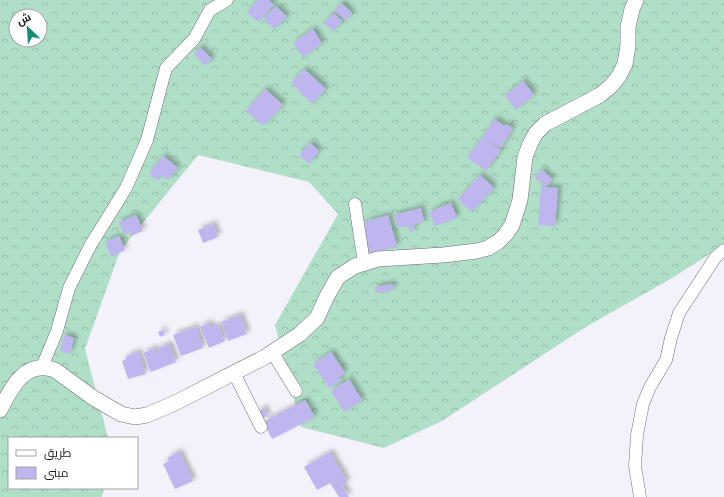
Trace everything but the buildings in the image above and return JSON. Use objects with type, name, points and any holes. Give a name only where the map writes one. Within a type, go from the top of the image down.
[{"type":"main road","points":[[0,410],[9,391],[24,374],[30,370],[42,367],[54,370],[92,397],[121,414],[135,417],[146,415],[175,403],[234,373],[272,352],[300,334],[317,318],[338,277],[355,266],[378,259],[443,255],[477,251],[488,248],[498,242],[512,225],[520,200],[525,157],[536,134],[545,124],[600,95],[611,86],[619,76],[625,64],[628,45],[628,27],[632,9],[636,0]]},
{"type":"street","points":[[42,367],[57,331],[69,288],[90,246],[126,188],[147,140],[166,68],[194,39],[210,10],[227,0]]},
{"type":"street","points":[[355,204],[364,263]]},
{"type":"street","points":[[640,497],[635,466],[637,435],[643,404],[650,387],[666,360],[679,313],[715,258],[724,250]]},
{"type":"street","points":[[272,352],[296,391]]},
{"type":"street","points":[[234,373],[261,427]]},
{"type":"green space","points":[[0,0],[724,0],[724,245],[672,278],[584,328],[442,421],[384,448],[301,427],[275,325],[338,214],[309,182],[198,155],[120,251],[85,349],[108,437],[8,437],[8,489],[104,489],[102,497],[0,497]]}]
